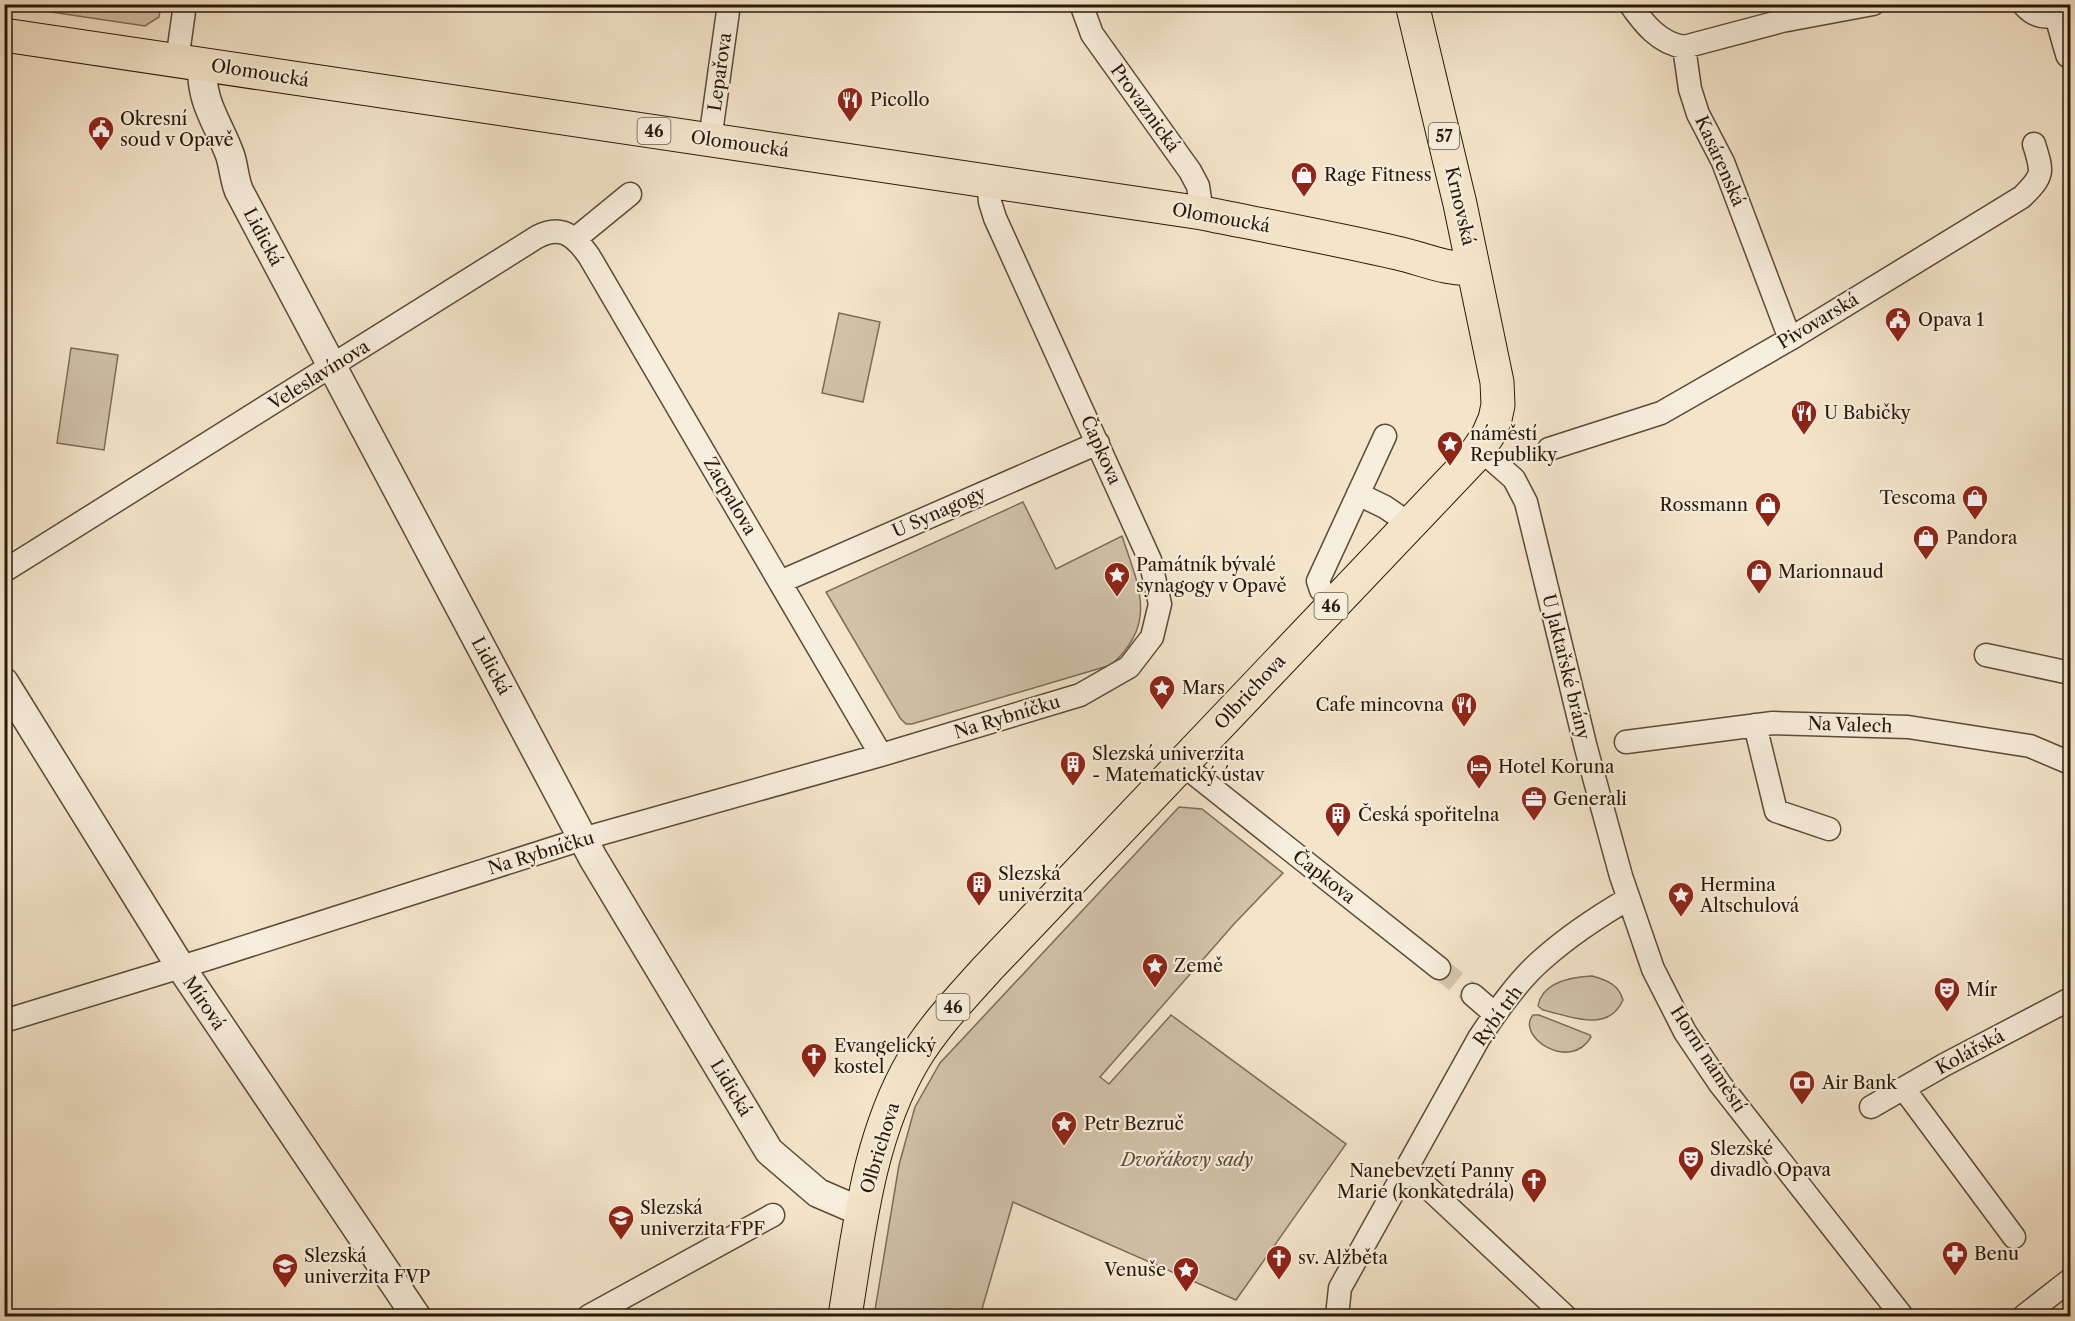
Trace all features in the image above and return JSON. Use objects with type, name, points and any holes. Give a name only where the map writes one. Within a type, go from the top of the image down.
[{"type":"main road","name":"Krnovská","points":[[1412,4],[1473,268]]},
{"type":"main road","name":"Olomoucká","points":[[4,35],[1202,213],[1313,234],[1453,267],[1473,268]]},
{"type":"main road","name":"46","points":[[1473,268],[1498,393],[1495,419],[1480,449]]},
{"type":"main road","name":"Olbrichova","points":[[845,1317],[862,1212],[875,1154],[885,1121],[908,1070],[930,1035],[979,978],[1480,449]]},
{"type":"street","points":[[185,4],[190,62]]},
{"type":"street","name":"Lepařova","points":[[710,140],[729,4]]},
{"type":"street","name":"Provaznická","points":[[1081,4],[1092,34],[1190,171],[1198,186],[1202,213]]},
{"type":"street","points":[[1630,4],[1656,36],[1671,45],[1684,47],[1782,21],[1873,4]]},
{"type":"street","points":[[2027,4],[2036,12],[2043,14],[2063,8],[2070,54]]},
{"type":"street","name":"Kasárenská","points":[[1684,47],[1690,89],[1698,114],[1723,162],[1790,339]]},
{"type":"street","name":"Lidická","points":[[190,62],[229,153],[236,183],[582,839],[769,1151],[818,1193],[862,1212]]},
{"type":"street","name":"Pivovarská","points":[[1549,448],[1661,413],[1790,339],[2022,197],[2038,181],[2041,166],[2034,144]]},
{"type":"street","name":"Čapkova","points":[[988,181],[990,202],[995,218],[1150,560],[1160,604],[1152,637],[1129,667],[1080,695]]},
{"type":"street","points":[[575,239],[630,194]]},
{"type":"street","name":"Veleslavínova","points":[[4,571],[544,233],[559,231],[575,239]]},
{"type":"street","name":"Zacpalova","points":[[575,239],[589,256],[881,755]]},
{"type":"street","points":[[1335,601],[1321,590],[1318,580],[1385,436]]},
{"type":"street","name":"U Synagogy","points":[[780,582],[1098,443]]},
{"type":"street","name":"U Jaktařské brány","points":[[1480,449],[1514,479],[1526,502],[1586,748],[1628,899]]},
{"type":"street","points":[[1358,494],[1385,507],[1410,525]]},
{"type":"street","points":[[1986,656],[2070,673]]},
{"type":"street","name":"Mírová","points":[[4,682],[180,966],[416,1317]]},
{"type":"street","name":"Na Rybníčku","points":[[4,1021],[582,839],[881,755],[1080,695]]},
{"type":"street","name":"Na Valech","points":[[1626,742],[1773,723],[1908,727],[2030,746],[2070,764]]},
{"type":"street","points":[[1755,725],[1776,811],[1829,829]]},
{"type":"street","name":"Čapkova","points":[[1182,764],[1439,968]]},
{"type":"street","name":"Rybí trh","points":[[1337,1317],[1340,1288],[1479,1038],[1495,1014],[1542,959],[1596,918],[1628,899]]},
{"type":"street","name":"Horní náměstí","points":[[1628,899],[1653,969],[1685,1032],[1720,1084],[1902,1317]]},
{"type":"street","points":[[1473,995],[1495,1014]]},
{"type":"street","name":"Kolářská","points":[[1871,1107],[1944,1065],[2070,999]]},
{"type":"street","points":[[1904,1089],[2014,1237]]},
{"type":"street","points":[[1407,1168],[1565,1317]]},
{"type":"street","points":[[589,1317],[773,1215]]},
{"type":"street","points":[[2024,1317],[2070,1280]]},
{"type":"green space","points":[[4,5],[161,5],[159,17],[145,26]]},
{"type":"green space","points":[[839,313],[880,322],[863,402],[822,393]]},
{"type":"green space","points":[[71,348],[118,355],[104,450],[57,443]]},
{"type":"green space","points":[[1023,502],[1056,569],[1122,536],[1138,588],[1140,620],[1135,635],[1126,650],[1111,665],[906,724],[900,718],[826,592]]},
{"type":"green space","name":"Dvořákovy sady","points":[[1179,807],[1202,809],[1283,873],[1234,924],[1100,1077],[1109,1084],[1171,1015],[1346,1144],[1236,1300],[1013,1202],[980,1316],[874,1316],[899,1165],[915,1107],[940,1063]]},
{"type":"green space","points":[[1592,976],[1612,984],[1619,990],[1623,1000],[1608,1017],[1588,1020],[1543,1010],[1538,1006],[1545,991],[1559,982]]},
{"type":"green space","points":[[1533,1015],[1539,1015],[1591,1037],[1582,1047],[1571,1052],[1547,1047],[1538,1041],[1532,1032],[1529,1023]]},
{"type":"tunnel","points":[[1439,968],[1473,995]]},
{"type":"place","name":"Picollo","points":[[850,123]]},
{"type":"place","name":"Okresní soud v Opavě","points":[[101,152]]},
{"type":"place","name":"Rage Fitness","points":[[1304,198]]},
{"type":"place","name":"Opava 1","points":[[1898,343]]},
{"type":"place","name":"U Babičky","points":[[1804,436]]},
{"type":"place","name":"náměstí Republiky","points":[[1450,467]]},
{"type":"place","name":"Tescoma","points":[[1975,521]]},
{"type":"place","name":"Rossmann","points":[[1768,528]]},
{"type":"place","name":"Pandora","points":[[1926,561]]},
{"type":"place","name":"Marionnaud","points":[[1759,595]]},
{"type":"place","name":"Památník bývalé synagogy v Opavě","points":[[1117,598]]},
{"type":"place","name":"Mars","points":[[1162,711]]},
{"type":"place","name":"Cafe mincovna","points":[[1464,728]]},
{"type":"place","name":"Slezská univerzita - Matematický ústav","points":[[1073,787]]},
{"type":"place","name":"Hotel Koruna","points":[[1479,790]]},
{"type":"place","name":"Generali","points":[[1534,822]]},
{"type":"place","name":"Česká spořitelna","points":[[1338,838]]},
{"type":"place","name":"Slezská univerzita","points":[[979,907]]},
{"type":"place","name":"Hermina Altschulová","points":[[1681,918]]},
{"type":"place","name":"Země","points":[[1155,989]]},
{"type":"place","name":"Mír","points":[[1947,1013]]},
{"type":"place","name":"Evangelický kostel","points":[[814,1079]]},
{"type":"place","name":"Air Bank","points":[[1802,1106]]},
{"type":"place","name":"Petr Bezruč","points":[[1064,1147]]},
{"type":"place","name":"Slezské divadlo Opava","points":[[1691,1182]]},
{"type":"place","name":"Nanebevzetí Panny Marie (konkatedrála)","points":[[1534,1204]]},
{"type":"place","name":"Slezská univerzita FPF","points":[[621,1241]]},
{"type":"place","name":"Benu","points":[[1955,1277]]},
{"type":"place","name":"sv. Alžběta","points":[[1279,1281]]},
{"type":"place","name":"Slezská univerzita FVP","points":[[285,1289]]},
{"type":"place","name":"Venuše","points":[[1186,1293]]}]
